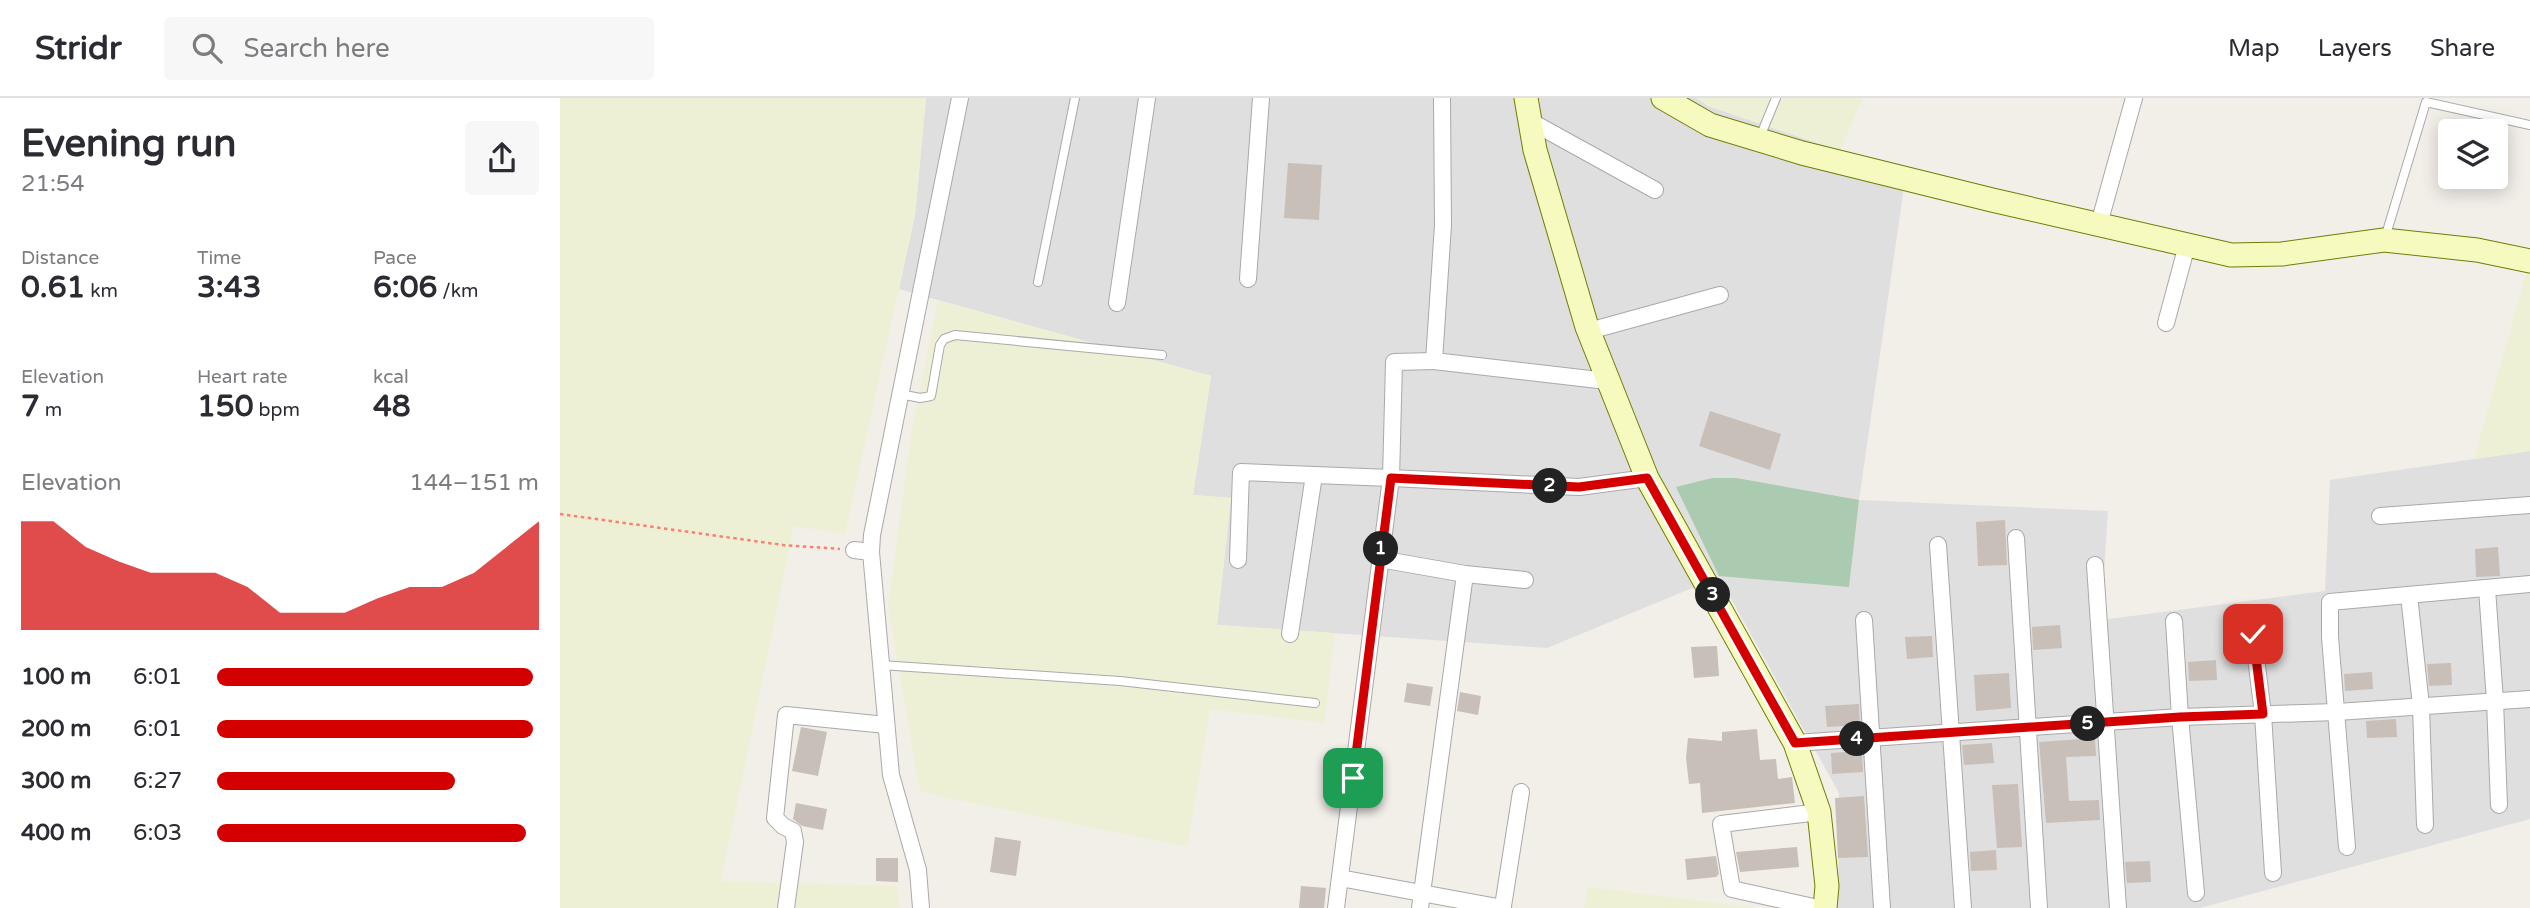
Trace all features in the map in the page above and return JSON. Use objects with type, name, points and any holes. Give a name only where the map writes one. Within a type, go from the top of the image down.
[{"type":"street","points":[[921,908],[918,870],[891,775],[871,552],[872,535],[960,98]]},
{"type":"street","points":[[1117,303],[1147,98]]},
{"type":"street","points":[[1248,279],[1261,98]]},
{"type":"street","points":[[1434,360],[1443,225],[1441,98]]},
{"type":"street","points":[[1526,98],[1535,150],[1589,331],[1647,478],[1795,743],[1819,812],[1827,886],[1825,908]]},
{"type":"street","points":[[1662,98],[1710,125],[1759,140],[1992,200],[2231,255],[2282,254],[2384,240],[2477,250],[2530,261]]},
{"type":"street","points":[[2099,224],[2134,98]]},
{"type":"street","points":[[1530,121],[1655,190]]},
{"type":"street","points":[[2166,323],[2187,244]]},
{"type":"street","points":[[1589,331],[1720,295]]},
{"type":"street","points":[[1336,908],[1391,478],[1394,362],[1434,360],[1607,381]]},
{"type":"street","points":[[1238,560],[1241,472],[1579,487],[1647,478]]},
{"type":"street","points":[[1290,634],[1314,475]]},
{"type":"street","points":[[2380,516],[2530,505]]},
{"type":"street","points":[[2016,538],[2039,908]]},
{"type":"street","points":[[1938,545],[1963,908]]},
{"type":"street","points":[[853,550],[871,552]]},
{"type":"street","points":[[1380,559],[1465,574],[1525,580]]},
{"type":"street","points":[[2095,565],[2118,908]]},
{"type":"street","points":[[1421,900],[1465,574]]},
{"type":"street","points":[[2347,847],[2330,602],[2530,584]]},
{"type":"street","points":[[2487,589],[2496,701],[2499,805]]},
{"type":"street","points":[[2409,595],[2421,706],[2425,825]]},
{"type":"street","points":[[1864,620],[1882,908]]},
{"type":"street","points":[[2175,621],[2180,717],[2196,893]]},
{"type":"street","points":[[2253,634],[2263,714],[2273,873]]},
{"type":"street","points":[[1795,743],[2180,717],[2337,712],[2530,699]]},
{"type":"street","points":[[786,908],[795,842],[793,831],[775,818],[786,715],[886,724]]},
{"type":"street","points":[[1340,878],[1421,900],[1503,907],[1521,792]]},
{"type":"street","points":[[1818,908],[1732,889],[1721,824],[1819,812]]},
{"type":"lane","points":[[1038,282],[1074,98]]},
{"type":"lane","points":[[1759,140],[1776,98]]},
{"type":"lane","points":[[2384,240],[2426,102],[2530,125]]},
{"type":"lane","points":[[900,394],[920,398],[931,396],[940,345],[944,339],[955,335],[1162,355]]},
{"type":"lane","points":[[881,665],[1120,681],[1315,704]]},
{"type":"path","points":[[560,514],[783,545],[853,550]]},
{"type":"shaded area","points":[[926,98],[1696,98],[1709,106],[1906,173],[1859,500],[2108,511],[2101,620],[2325,591],[2330,480],[2530,451],[2530,819],[2200,908],[1838,908],[1839,793],[1719,577],[1547,648],[1217,625],[1231,498],[1193,495],[1211,376],[899,289],[915,215]]},
{"type":"green space","points":[[560,98],[926,98],[915,215],[845,534],[794,526],[721,881],[897,886],[900,908],[560,908]]},
{"type":"green space","points":[[1696,98],[1863,98],[1840,151],[1708,106]]},
{"type":"green space","points":[[2530,260],[2530,451],[2474,459]]},
{"type":"green space","points":[[938,300],[1211,376],[1193,495],[1231,498],[1217,625],[1335,633],[1324,723],[1210,709],[1187,847],[920,792],[888,607],[911,434]]},
{"type":"green space","points":[[1712,478],[1736,478],[1859,500],[1849,587],[1719,576],[1676,487]]},
{"type":"green space","points":[[1588,887],[1757,908],[1584,908]]},
{"type":"building","points":[[1288,163],[1322,165],[1319,220],[1284,218]]},
{"type":"building","points":[[1710,411],[1781,434],[1770,470],[1699,446]]},
{"type":"building","points":[[2005,520],[2007,565],[1978,566],[1976,522]]},
{"type":"building","points":[[2498,547],[2500,576],[2476,577],[2475,549]]},
{"type":"building","points":[[2060,625],[2062,648],[2033,650],[2032,627]]},
{"type":"building","points":[[1932,636],[1933,657],[1907,659],[1905,637]]},
{"type":"building","points":[[1717,646],[1719,676],[1694,678],[1691,647]]},
{"type":"building","points":[[2216,660],[2217,680],[2189,681],[2188,662]]},
{"type":"building","points":[[2451,663],[2452,685],[2429,686],[2427,664]]},
{"type":"building","points":[[2372,672],[2373,689],[2345,691],[2344,674]]},
{"type":"building","points":[[2009,673],[2011,708],[1976,711],[1974,675]]},
{"type":"building","points":[[1407,683],[1433,687],[1430,706],[1404,702]]},
{"type":"building","points":[[1460,692],[1481,696],[1478,715],[1457,711]]},
{"type":"building","points":[[1859,704],[1860,725],[1827,727],[1825,706]]},
{"type":"building","points":[[2396,719],[2397,737],[2367,738],[2366,721]]},
{"type":"building","points":[[801,727],[827,732],[818,776],[792,771]]},
{"type":"building","points":[[1757,729],[1760,760],[1776,759],[1778,779],[1792,777],[1795,803],[1702,813],[1700,783],[1689,784],[1686,758],[1688,738],[1722,741],[1722,732]]},
{"type":"building","points":[[2095,738],[2096,756],[2066,757],[2069,801],[2099,800],[2100,820],[2046,823],[2039,742]]},
{"type":"building","points":[[1992,743],[1994,763],[1964,765],[1962,745]]},
{"type":"building","points":[[1862,751],[1863,772],[1832,774],[1831,753]]},
{"type":"building","points":[[2018,784],[2022,847],[1997,848],[1992,785]]},
{"type":"building","points":[[1864,796],[1868,857],[1838,858],[1835,798]]},
{"type":"building","points":[[796,803],[827,809],[823,830],[802,826],[793,819]]},
{"type":"building","points":[[995,837],[1021,841],[1016,876],[990,872]]},
{"type":"building","points":[[1797,847],[1799,867],[1740,872],[1736,852]]},
{"type":"building","points":[[1996,850],[1997,870],[1971,871],[1970,852]]},
{"type":"building","points":[[1716,856],[1719,874],[1716,877],[1687,880],[1685,859]]},
{"type":"building","points":[[876,858],[898,858],[898,882],[876,881]]},
{"type":"building","points":[[2150,861],[2151,882],[2127,883],[2125,862]]},
{"type":"building","points":[[1301,886],[1326,888],[1324,908],[1299,908]]},
{"type":"route","points":[[1353,778],[1391,478],[1579,487],[1647,478],[1795,743],[2180,717],[2263,714],[2253,634]]}]
